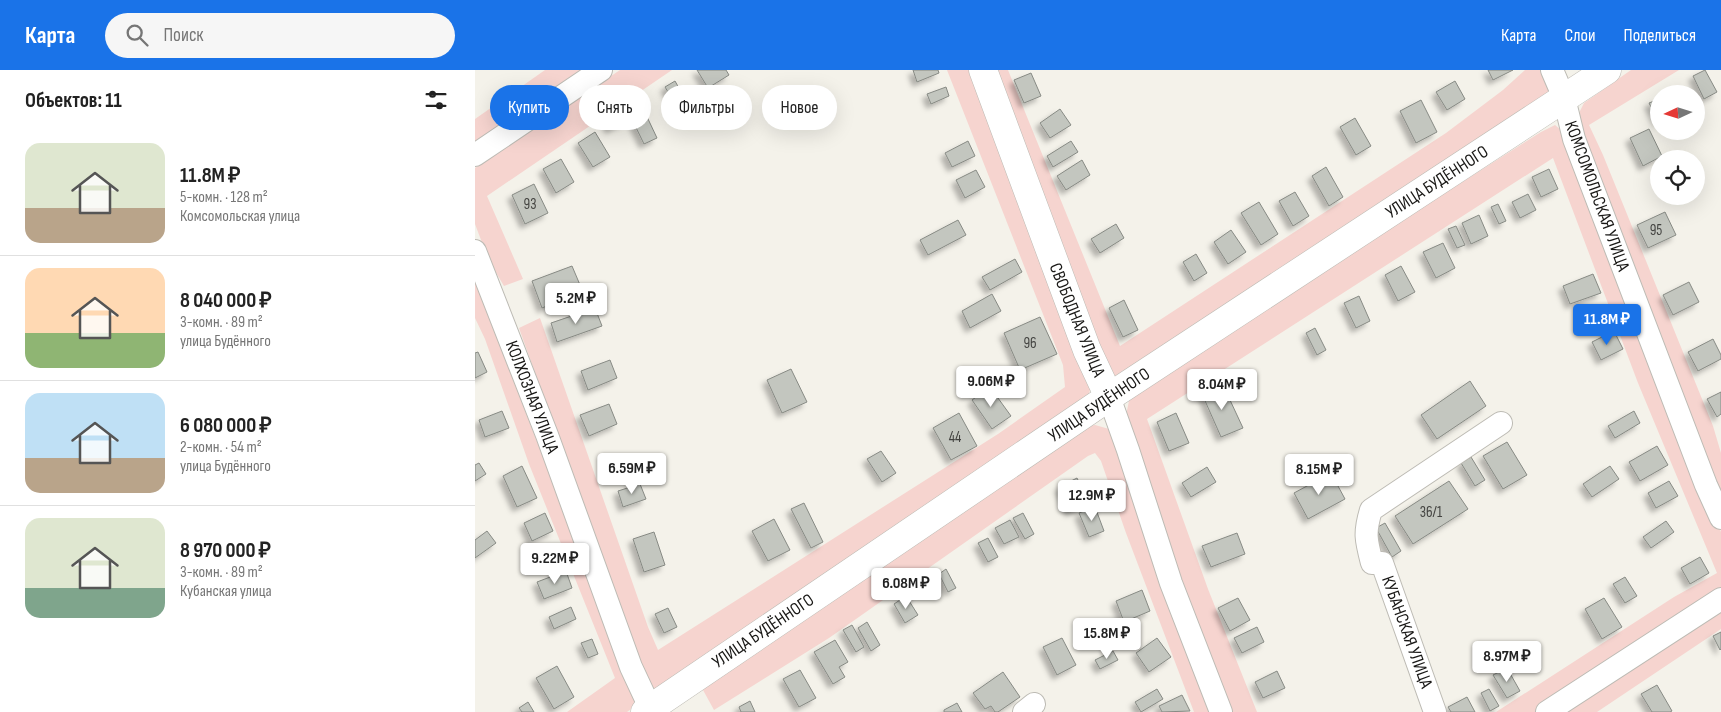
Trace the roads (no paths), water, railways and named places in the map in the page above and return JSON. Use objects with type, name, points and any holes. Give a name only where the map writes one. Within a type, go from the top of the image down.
[{"type":"street","points":[[475,155],[601,70]]},
{"type":"street","name":"СВОБОДНАЯ УЛИЦА","points":[[983,70],[1087,350],[1109,397],[1129,450],[1171,583],[1221,712]]},
{"type":"street","name":"КОМСОМОЛЬСКАЯ УЛИЦА","points":[[1552,70],[1564,98],[1577,148],[1706,485],[1721,518]]},
{"type":"street","name":"УЛИЦА БУДЁННОГО","points":[[649,711],[1109,397],[1607,70]]},
{"type":"street","name":"КОЛХОЗНАЯ УЛИЦА","points":[[475,251],[547,435],[631,667],[649,711]]},
{"type":"street","name":"КУБАНСКАЯ УЛИЦА","points":[[1435,712],[1382,563],[1372,563],[1366,539],[1366,526],[1371,510],[1501,423]]},
{"type":"street","points":[[1547,712],[1721,598]]}]
